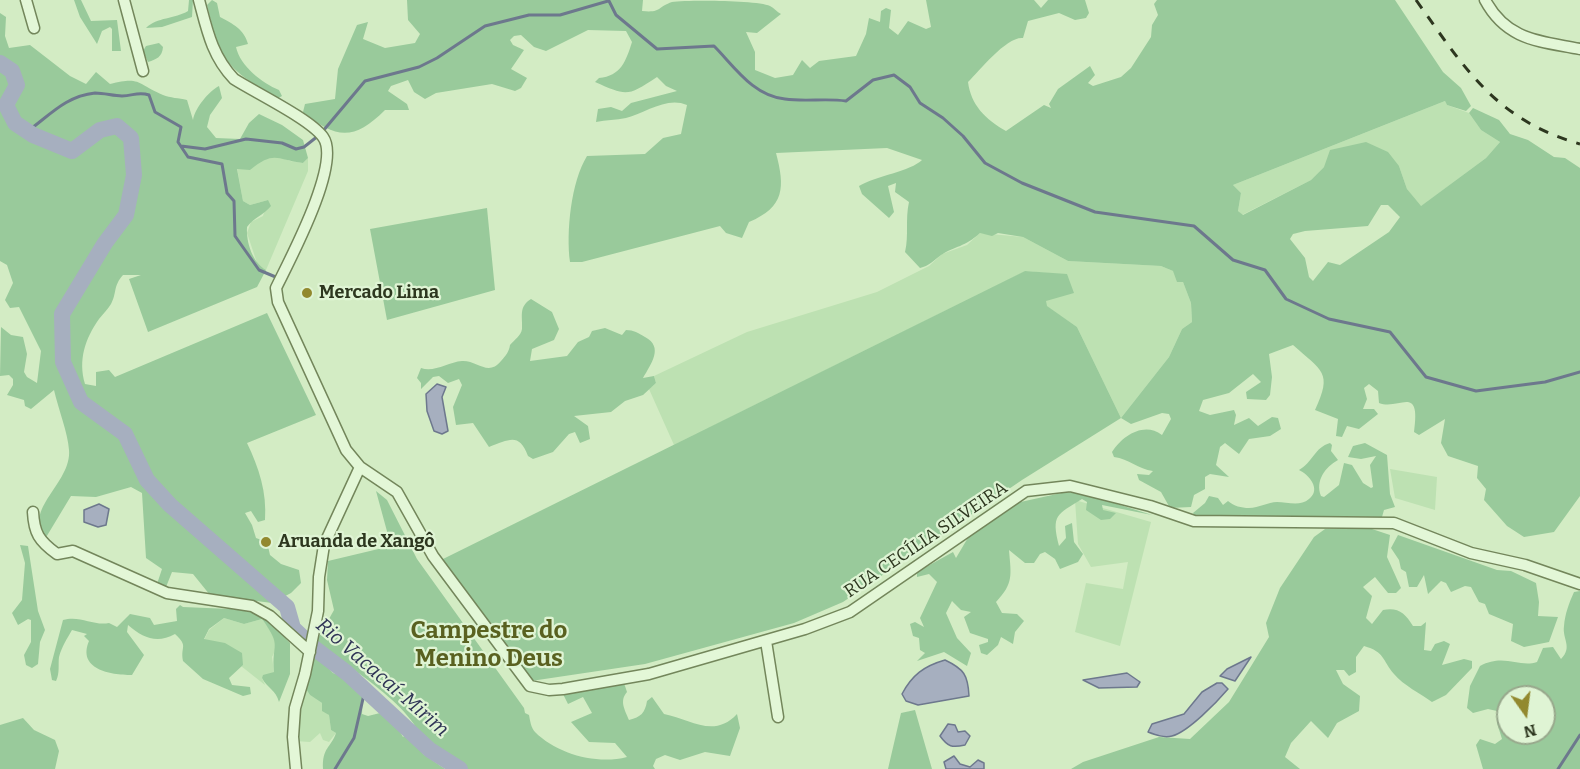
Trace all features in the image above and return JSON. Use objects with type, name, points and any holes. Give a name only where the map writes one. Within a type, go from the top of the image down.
[{"type":"street","points":[[26,0],[34,28]]},
{"type":"street","points":[[124,0],[143,71]]},
{"type":"street","points":[[199,0],[210,43],[224,68],[234,79],[315,128],[325,140],[328,161],[314,206],[276,288],[278,302],[346,450],[360,467],[324,545],[319,577],[318,611],[295,708],[293,737],[296,769]]},
{"type":"street","points":[[1485,0],[1511,30],[1545,44],[1580,49]]},
{"type":"street","name":"RUA CECÍLIA SILVEIRA","points":[[360,467],[397,492],[433,556],[515,670],[530,686],[549,690],[649,674],[766,641],[850,612],[1026,491],[1070,486],[1150,506],[1194,521],[1394,523],[1471,553],[1525,565],[1580,584]]},
{"type":"street","points":[[33,512],[34,531],[42,543],[57,554],[73,550],[167,593],[252,606],[270,616],[310,649]]},
{"type":"street","points":[[766,641],[778,717]]},
{"type":"green space","points":[[74,0],[81,0],[91,21],[117,20],[121,51],[112,51],[112,29],[110,27],[102,31],[97,44],[80,17]]},
{"type":"green space","points":[[189,0],[193,0],[192,17],[162,27],[146,28],[150,24],[188,11]]},
{"type":"green space","points":[[212,0],[217,3],[220,17],[244,34],[248,44],[236,47],[242,61],[259,78],[279,90],[282,96],[277,99],[247,79],[228,62],[212,25],[207,5]]},
{"type":"green space","points":[[407,0],[643,0],[642,11],[656,10],[672,2],[680,1],[763,4],[781,14],[757,33],[746,32],[755,52],[755,70],[775,78],[793,75],[802,60],[810,68],[819,61],[856,56],[866,34],[869,18],[880,22],[881,11],[886,8],[891,10],[889,28],[898,35],[908,21],[926,29],[931,27],[926,0],[1034,0],[1041,8],[1048,0],[1085,0],[1089,13],[1086,18],[1075,20],[1059,13],[1028,21],[1023,38],[1009,42],[968,82],[972,98],[980,111],[1006,131],[1044,105],[1051,108],[1049,104],[1058,89],[1090,66],[1095,75],[1088,83],[1093,86],[1121,77],[1131,68],[1151,37],[1152,25],[1158,15],[1154,4],[1157,0],[1395,0],[1443,72],[1461,88],[1471,106],[1466,111],[1447,105],[1445,101],[1233,185],[1241,193],[1238,211],[1243,215],[1311,180],[1324,167],[1330,150],[1366,142],[1388,152],[1399,166],[1407,189],[1421,206],[1486,158],[1500,142],[1481,130],[1469,113],[1473,108],[1499,120],[1510,134],[1528,140],[1554,157],[1565,158],[1580,168],[1580,496],[1554,532],[1524,537],[1507,526],[1484,500],[1486,489],[1477,478],[1478,466],[1448,456],[1441,443],[1445,419],[1419,435],[1414,432],[1415,417],[1411,403],[1387,405],[1379,403],[1378,391],[1369,384],[1364,388],[1367,399],[1363,409],[1374,409],[1378,414],[1359,429],[1347,426],[1342,437],[1336,436],[1338,419],[1315,410],[1323,387],[1322,373],[1293,345],[1269,354],[1272,377],[1270,395],[1266,400],[1247,399],[1246,392],[1261,382],[1253,374],[1229,393],[1203,400],[1199,411],[1210,415],[1234,410],[1236,415],[1234,425],[1249,418],[1258,426],[1272,417],[1278,418],[1281,429],[1270,436],[1249,439],[1239,454],[1225,443],[1220,447],[1216,465],[1229,477],[1210,474],[1205,477],[1205,489],[1194,495],[1191,507],[1170,508],[1161,492],[1139,480],[1137,474],[1149,475],[1153,471],[1114,457],[1112,452],[1134,432],[1148,430],[1162,435],[1171,419],[1169,414],[1162,413],[1131,424],[1121,418],[1169,357],[1182,329],[1192,322],[1191,303],[1183,282],[1177,282],[1173,271],[1161,266],[1068,261],[1023,237],[998,233],[992,236],[980,233],[970,241],[920,268],[905,252],[909,202],[895,192],[896,183],[888,186],[894,212],[889,218],[862,194],[859,186],[910,167],[922,160],[887,148],[776,153],[781,186],[776,203],[770,210],[749,222],[742,238],[726,233],[720,226],[582,262],[570,262],[571,207],[577,179],[587,156],[645,154],[663,138],[681,134],[687,105],[664,104],[626,118],[596,122],[598,109],[611,107],[622,111],[631,103],[677,91],[666,86],[657,77],[627,92],[614,90],[595,82],[599,78],[618,71],[625,61],[632,42],[626,31],[588,30],[546,51],[534,47],[521,35],[514,36],[510,40],[513,45],[524,50],[511,69],[527,78],[521,88],[515,91],[492,84],[436,93],[425,99],[414,92],[408,80],[391,86],[388,91],[407,104],[409,110],[385,110],[364,127],[345,133],[325,127],[303,112],[305,104],[335,99],[338,69],[357,25],[368,22],[363,39],[385,48],[415,43],[420,34],[408,20]],"holes":[[[1381,205],[1388,205],[1400,217],[1389,232],[1340,265],[1328,262],[1313,281],[1309,277],[1305,258],[1290,239],[1293,234],[1368,226]]]},
{"type":"green space","points":[[0,13],[6,17],[5,36],[9,48],[30,45],[70,76],[86,84],[96,72],[110,84],[138,82],[166,96],[187,100],[193,120],[203,100],[219,86],[222,98],[210,115],[207,127],[216,138],[240,139],[249,123],[259,114],[282,125],[303,140],[308,158],[303,163],[271,158],[250,170],[237,169],[243,201],[250,205],[268,200],[271,206],[247,227],[251,252],[257,263],[266,270],[257,287],[148,332],[129,279],[141,275],[123,275],[111,304],[90,334],[84,350],[82,367],[85,384],[96,386],[96,372],[109,370],[115,377],[267,313],[316,415],[247,443],[261,480],[265,500],[265,520],[258,522],[251,511],[245,513],[256,538],[267,542],[270,555],[281,564],[299,570],[301,583],[291,593],[272,603],[210,595],[193,574],[172,572],[166,587],[157,584],[162,569],[146,558],[142,493],[131,487],[96,497],[71,496],[45,539],[40,528],[39,517],[43,506],[63,474],[68,462],[69,450],[54,390],[31,409],[25,406],[24,400],[7,395],[13,385],[13,379],[9,375],[0,376],[1,327],[11,335],[23,337],[27,354],[24,372],[27,377],[37,383],[41,351],[19,307],[10,308],[5,300],[13,283],[7,265],[0,261]]},
{"type":"green space","points":[[159,43],[163,47],[162,53],[156,59],[148,62],[143,51],[146,46]]},
{"type":"green space","points":[[1445,101],[1447,105],[1469,113],[1481,130],[1500,142],[1486,158],[1420,207],[1407,189],[1399,166],[1324,167],[1311,180],[1242,215],[1238,211],[1241,193],[1233,185]]},
{"type":"green space","points":[[278,156],[303,163],[308,158],[308,171],[266,270],[258,266],[247,233],[251,222],[263,216],[268,200],[250,205],[243,201],[237,168],[250,169],[266,157]]},
{"type":"green space","points":[[487,208],[495,290],[387,320],[370,229]]},
{"type":"green space","points":[[980,233],[1023,237],[1068,261],[1161,266],[1173,271],[1183,282],[1191,303],[1192,322],[1182,329],[1169,357],[1121,418],[1077,327],[1046,306],[1046,301],[1067,275],[1026,271],[674,445],[649,389],[656,383],[654,376],[747,332],[877,292],[929,266],[942,254],[967,245]]},
{"type":"green space","points":[[1025,271],[1067,274],[1074,293],[1046,301],[1047,306],[1077,327],[1121,418],[1022,480],[843,602],[794,623],[645,664],[531,681],[439,561]]},
{"type":"green space","points":[[531,299],[552,312],[559,329],[554,340],[532,349],[530,361],[567,356],[578,342],[589,337],[592,331],[605,328],[622,335],[626,330],[645,337],[654,346],[654,356],[643,378],[654,376],[656,383],[643,395],[625,401],[611,412],[574,416],[588,426],[590,439],[580,443],[575,432],[569,434],[553,452],[533,459],[517,441],[508,440],[489,447],[473,423],[456,425],[453,407],[462,385],[459,379],[448,383],[439,376],[433,377],[421,389],[421,383],[417,378],[421,368],[431,369],[462,361],[487,368],[496,366],[520,334],[524,305]]},
{"type":"green space","points":[[1330,443],[1331,451],[1338,460],[1322,475],[1319,485],[1321,496],[1324,497],[1339,485],[1344,463],[1352,465],[1363,483],[1373,487],[1370,465],[1376,456],[1361,459],[1348,457],[1353,446],[1365,443],[1387,455],[1390,494],[1395,507],[1384,510],[1382,517],[1194,515],[1193,513],[1205,503],[1209,496],[1218,498],[1223,505],[1228,501],[1246,508],[1274,502],[1298,503],[1309,499],[1313,495],[1314,486],[1310,478],[1299,470],[1321,448]]},
{"type":"green space","points":[[1390,469],[1437,477],[1435,510],[1395,498]]},
{"type":"green space","points":[[376,491],[387,500],[417,559],[524,708],[525,713],[529,715],[534,730],[544,740],[578,756],[603,760],[627,757],[615,743],[589,742],[571,722],[592,713],[583,697],[568,704],[563,694],[624,683],[627,692],[623,699],[629,720],[642,714],[647,701],[652,697],[664,714],[702,725],[720,725],[737,714],[740,728],[730,756],[705,752],[680,760],[665,755],[656,759],[653,766],[655,769],[455,769],[424,750],[420,735],[411,719],[397,704],[316,642],[334,610],[327,580],[328,561],[391,546]]},
{"type":"green space","points":[[1066,492],[1082,493],[1152,515],[1102,505],[1103,510],[1116,513],[1110,519],[1101,520],[1086,510],[1087,502],[1082,499],[1062,512],[1056,521],[1059,546],[1066,538],[1065,526],[1072,523],[1074,542],[1083,554],[1078,562],[1060,569],[1055,559],[1045,552],[1040,554],[1034,563],[1025,563],[1009,550],[1009,584],[996,602],[1002,613],[1017,614],[1024,621],[1015,632],[1013,644],[1001,637],[998,645],[987,655],[981,653],[979,645],[988,642],[988,639],[970,633],[964,617],[971,612],[961,610],[952,601],[946,613],[957,638],[971,653],[967,666],[944,652],[917,661],[925,653],[920,650],[919,638],[913,636],[910,624],[915,622],[924,627],[920,618],[937,582],[929,574],[917,577],[917,572],[953,552],[956,558],[969,536],[1016,503]]},
{"type":"green space","points":[[1075,500],[1151,522],[1120,646],[1075,632],[1086,583],[1123,589],[1128,562],[1091,567],[1078,544]]},
{"type":"green space","points":[[1369,528],[1390,535],[1387,557],[1401,588],[1396,593],[1388,593],[1375,577],[1363,587],[1372,596],[1366,618],[1372,624],[1383,610],[1397,610],[1404,614],[1413,626],[1421,626],[1426,622],[1424,650],[1431,651],[1435,644],[1444,641],[1450,644],[1442,665],[1464,659],[1472,661],[1472,668],[1446,695],[1432,702],[1398,678],[1380,654],[1364,646],[1356,657],[1356,672],[1349,676],[1344,670],[1336,670],[1343,684],[1360,696],[1359,711],[1337,723],[1328,738],[1311,721],[1291,743],[1285,757],[1300,769],[1071,769],[1083,762],[1159,737],[1190,739],[1229,702],[1269,637],[1266,623],[1280,588],[1314,537],[1325,529]]},
{"type":"green space","points":[[1398,535],[1497,570],[1511,571],[1536,583],[1539,602],[1538,616],[1558,617],[1549,642],[1524,647],[1511,641],[1513,624],[1489,614],[1485,604],[1479,602],[1471,587],[1465,586],[1451,592],[1446,583],[1441,581],[1428,594],[1424,575],[1417,587],[1409,587],[1406,572],[1401,569],[1399,560],[1391,548]]},
{"type":"green space","points":[[20,545],[28,546],[38,611],[45,630],[40,642],[38,664],[32,668],[26,665],[24,655],[31,642],[31,620],[28,619],[18,625],[12,613],[22,600],[25,563]]},
{"type":"green space","points":[[1580,591],[1580,769],[1483,769],[1476,745],[1480,739],[1496,745],[1556,745],[1556,685],[1496,685],[1496,711],[1488,709],[1473,713],[1467,708],[1470,686],[1480,666],[1496,661],[1537,662],[1543,648],[1553,647],[1561,659],[1567,647],[1564,631],[1569,604],[1574,592]]},
{"type":"green space","points":[[180,605],[254,610],[262,613],[290,643],[290,674],[279,702],[262,678],[263,675],[274,672],[275,646],[272,635],[262,619],[244,624],[224,618],[209,629],[204,639],[225,643],[242,653],[243,665],[229,678],[232,685],[250,687],[251,694],[243,696],[203,679],[183,661],[183,644],[175,634],[162,639],[150,638],[128,625],[127,632],[144,655],[132,675],[106,672],[92,664],[86,650],[89,641],[84,636],[87,634],[72,630],[59,657],[56,681],[52,680],[50,669],[63,620],[109,623],[117,627],[130,614],[150,618],[154,625],[177,621],[176,609]]},
{"type":"green space","points":[[224,618],[244,624],[262,619],[274,635],[277,647],[272,657],[274,672],[262,678],[265,685],[241,666],[243,665],[204,640],[209,630]]},
{"type":"green space","points":[[315,654],[333,673],[348,679],[360,689],[363,694],[362,714],[368,716],[380,713],[394,721],[403,737],[408,732],[415,738],[423,754],[445,769],[323,769],[325,752],[336,733],[331,730],[329,715],[322,711],[322,703],[310,695],[304,686]]},
{"type":"green space","points":[[304,686],[310,695],[322,703],[329,715],[331,730],[336,733],[329,742],[323,740],[320,733],[310,742],[295,741]]},
{"type":"green space","points":[[915,710],[932,769],[888,769],[901,713]]},
{"type":"green space","points":[[23,718],[34,730],[55,740],[59,751],[55,769],[0,769],[0,725]]},
{"type":"water","points":[[437,384],[446,387],[442,397],[448,431],[442,434],[434,431],[427,411],[426,394]]},
{"type":"water","points":[[99,504],[109,509],[106,525],[98,527],[84,522],[84,510]]},
{"type":"water","points":[[1251,657],[1235,681],[1220,676],[1227,669]]},
{"type":"water","points":[[945,660],[957,666],[964,674],[968,683],[969,696],[918,705],[906,701],[902,694],[914,676],[925,668]]},
{"type":"water","points":[[1127,673],[1140,682],[1137,687],[1099,688],[1083,680]]},
{"type":"water","points":[[1217,683],[1222,683],[1228,689],[1210,709],[1186,729],[1169,737],[1148,732],[1152,724],[1184,714],[1202,692]]},
{"type":"water","points":[[948,724],[955,725],[958,732],[965,731],[970,736],[965,745],[951,746],[943,740],[940,736]]},
{"type":"water","points":[[954,756],[960,764],[970,767],[978,760],[984,763],[984,769],[946,769],[944,762]]},
{"type":"waterway","points":[[323,131],[365,81],[419,67],[437,58],[485,26],[529,15],[560,15],[608,1]]},
{"type":"waterway","points":[[609,1],[616,15],[657,49],[714,46],[745,79],[774,97],[793,100],[846,101],[873,80],[894,75],[910,87],[920,103],[943,118],[963,136],[985,163],[1022,183],[1095,212],[1194,226],[1233,260],[1265,270],[1286,299],[1329,319],[1390,332],[1426,377],[1476,391],[1545,382],[1580,372]]},
{"type":"waterway","name":"Rio Vacacaí-Mirim","points":[[0,63],[12,71],[17,85],[6,105],[15,123],[33,135],[72,151],[100,130],[117,126],[131,138],[134,175],[126,215],[105,243],[62,314],[63,362],[81,402],[125,434],[147,480],[170,505],[287,607],[293,628],[314,648],[347,673],[430,750],[460,769]]},
{"type":"waterway","points":[[28,131],[59,107],[85,95],[95,93],[122,96],[149,95],[155,112],[181,127],[178,142],[188,157],[222,164],[227,193],[234,201],[235,236],[259,270],[278,278]]},
{"type":"waterway","name":"Rio Vacacaí-Mirim","points":[[0,107],[6,105]]},
{"type":"waterway","points":[[181,146],[205,149],[246,139],[282,143],[296,149],[304,147],[318,136]]},
{"type":"waterway","points":[[335,769],[354,738],[365,690]]},
{"type":"waterway","points":[[1558,769],[1580,735]]},
{"type":"railway","points":[[1416,0],[1467,69],[1503,106],[1525,121],[1551,134],[1580,144]]},
{"type":"place","name":"Mercado Lima","points":[[307,293]]},
{"type":"place","name":"Aruanda de Xangô","points":[[266,542]]},
{"type":"district","name":"Campestre do Menino Deus","points":[[489,645]]}]
